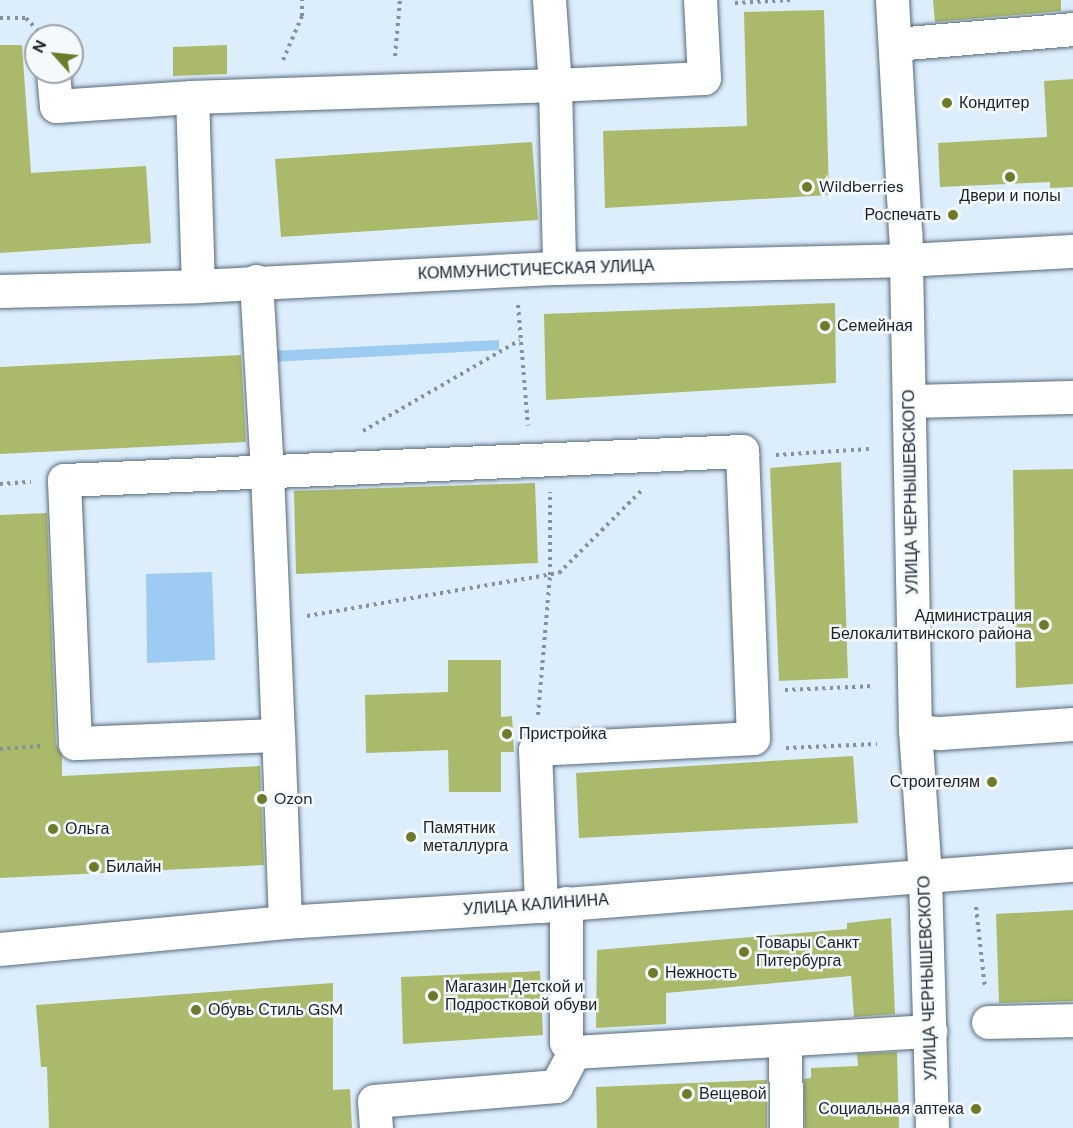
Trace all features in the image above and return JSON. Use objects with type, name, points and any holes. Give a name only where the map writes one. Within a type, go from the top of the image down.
[{"type":"main road","points":[[549,0],[555,85],[559,268]]},
{"type":"main road","points":[[54,84],[56,106],[192,97],[704,78],[700,0]]},
{"type":"main road","name":"УЛИЦА ЧЕРНЫШЕВСКОГО","points":[[892,0],[906,260],[915,731],[925,876],[932,1128]]},
{"type":"main road","points":[[895,44],[1073,29]]},
{"type":"main road","points":[[192,97],[198,286]]},
{"type":"main road","name":"КОММУНИСТИЧЕСКАЯ УЛИЦА","points":[[0,291],[198,286],[256,281],[559,268],[906,260],[1073,251]]},
{"type":"main road","points":[[256,281],[267,473],[285,922]]},
{"type":"main road","points":[[909,401],[1073,397]]},
{"type":"main road","points":[[278,735],[75,743],[64,480],[742,451],[753,738],[535,749],[566,1042],[574,1052]]},
{"type":"main road","points":[[915,731],[940,733],[1073,724]]},
{"type":"main road","name":"УЛИЦА КАЛИНИНА","points":[[0,949],[285,922],[1073,865]]},
{"type":"main road","points":[[988,1022],[1073,1020]]},
{"type":"main road","points":[[574,1052],[930,1030]]},
{"type":"main road","points":[[785,1040],[786,1128]]},
{"type":"main road","points":[[375,1128],[374,1101],[556,1086],[574,1052]]},
{"type":"path","points":[[268,94],[302,16],[302,0]]},
{"type":"path","points":[[391,89],[400,0]]},
{"type":"path","points":[[735,12],[735,2],[793,0]]},
{"type":"path","points":[[0,18],[26,18],[32,24]]},
{"type":"path","points":[[518,298],[531,460],[550,482],[550,575],[535,749]]},
{"type":"path","points":[[357,435],[521,340]]},
{"type":"path","points":[[743,457],[869,449]]},
{"type":"path","points":[[273,621],[559,573],[678,454]]},
{"type":"path","points":[[751,691],[875,686]]},
{"type":"path","points":[[753,738],[766,748],[877,744]]},
{"type":"path","points":[[0,749],[75,743]]},
{"type":"shaded area","points":[[499,340],[499,350],[272,362],[271,351]]},
{"type":"shaded area","points":[[212,572],[215,660],[147,663],[146,574]]},
{"type":"building","points":[[933,0],[1061,0],[1061,11],[935,22]]},
{"type":"building","points":[[824,10],[829,195],[605,208],[603,131],[747,126],[744,12]]},
{"type":"building","points":[[0,45],[22,45],[31,173],[146,166],[151,243],[0,253]]},
{"type":"building","points":[[227,45],[227,74],[173,76],[173,47]]},
{"type":"building","points":[[1073,79],[1073,187],[1050,188],[1050,182],[940,187],[938,143],[1047,137],[1044,81]]},
{"type":"building","points":[[532,142],[538,220],[281,237],[275,159]]},
{"type":"building","points":[[835,303],[836,383],[546,400],[544,314]]},
{"type":"building","points":[[241,355],[246,442],[0,454],[0,367]]},
{"type":"building","points":[[841,462],[848,678],[779,681],[770,468]]},
{"type":"building","name":"Администрация Белокалитвинского района","points":[[1073,469],[1073,684],[1016,688],[1013,470]]},
{"type":"building","points":[[535,483],[538,563],[296,574],[294,491]]},
{"type":"building","points":[[47,513],[56,744],[62,755],[62,776],[260,766],[264,865],[0,878],[0,515]]},
{"type":"building","points":[[448,660],[501,660],[501,717],[512,716],[514,752],[501,752],[501,792],[449,792],[448,750],[366,753],[365,695],[448,692]]},
{"type":"building","points":[[853,756],[858,823],[579,838],[576,773]]},
{"type":"building","points":[[1073,910],[1073,1001],[999,1003],[996,914]]},
{"type":"building","points":[[891,918],[895,1014],[854,1017],[851,976],[666,993],[666,1024],[596,1028],[597,950],[847,929],[847,923]]},
{"type":"building","points":[[540,971],[543,1035],[403,1044],[401,977]]},
{"type":"building","points":[[333,983],[333,1090],[350,1089],[352,1128],[49,1128],[47,1067],[41,1067],[36,1005]]},
{"type":"building","points":[[897,1052],[899,1128],[805,1128],[804,1079],[811,1078],[811,1068],[858,1066],[857,1054]]},
{"type":"building","name":"Вещевой","points":[[767,1080],[767,1128],[597,1128],[596,1087]]},
{"type":"place","name":"Кондитер","points":[[947,103]]},
{"type":"place","name":"Двери и полы","points":[[1010,177]]},
{"type":"place","name":"Wildberries","points":[[807,187]]},
{"type":"place","name":"Роспечать","points":[[953,215]]},
{"type":"place","name":"Семейная","points":[[825,326]]},
{"type":"place","name":"Администрация Белокалитвинского района","points":[[1044,625]]},
{"type":"place","name":"Пристройка","points":[[507,734]]},
{"type":"place","name":"Строителям","points":[[992,782]]},
{"type":"place","name":"Ozon","points":[[262,799]]},
{"type":"place","name":"Ольга","points":[[53,829]]},
{"type":"place","name":"Памятник металлурга","points":[[411,837]]},
{"type":"place","name":"Билайн","points":[[94,867]]},
{"type":"place","name":"Товары Санкт Питербурга","points":[[744,952]]},
{"type":"place","name":"Нежность","points":[[653,973]]},
{"type":"place","name":"Магазин Детской и Подростковой обуви","points":[[433,996]]},
{"type":"place","name":"Обувь Стиль GSM","points":[[196,1010]]},
{"type":"place","name":"Вещевой","points":[[687,1094]]},
{"type":"place","name":"Социальная аптека","points":[[976,1109]]}]
